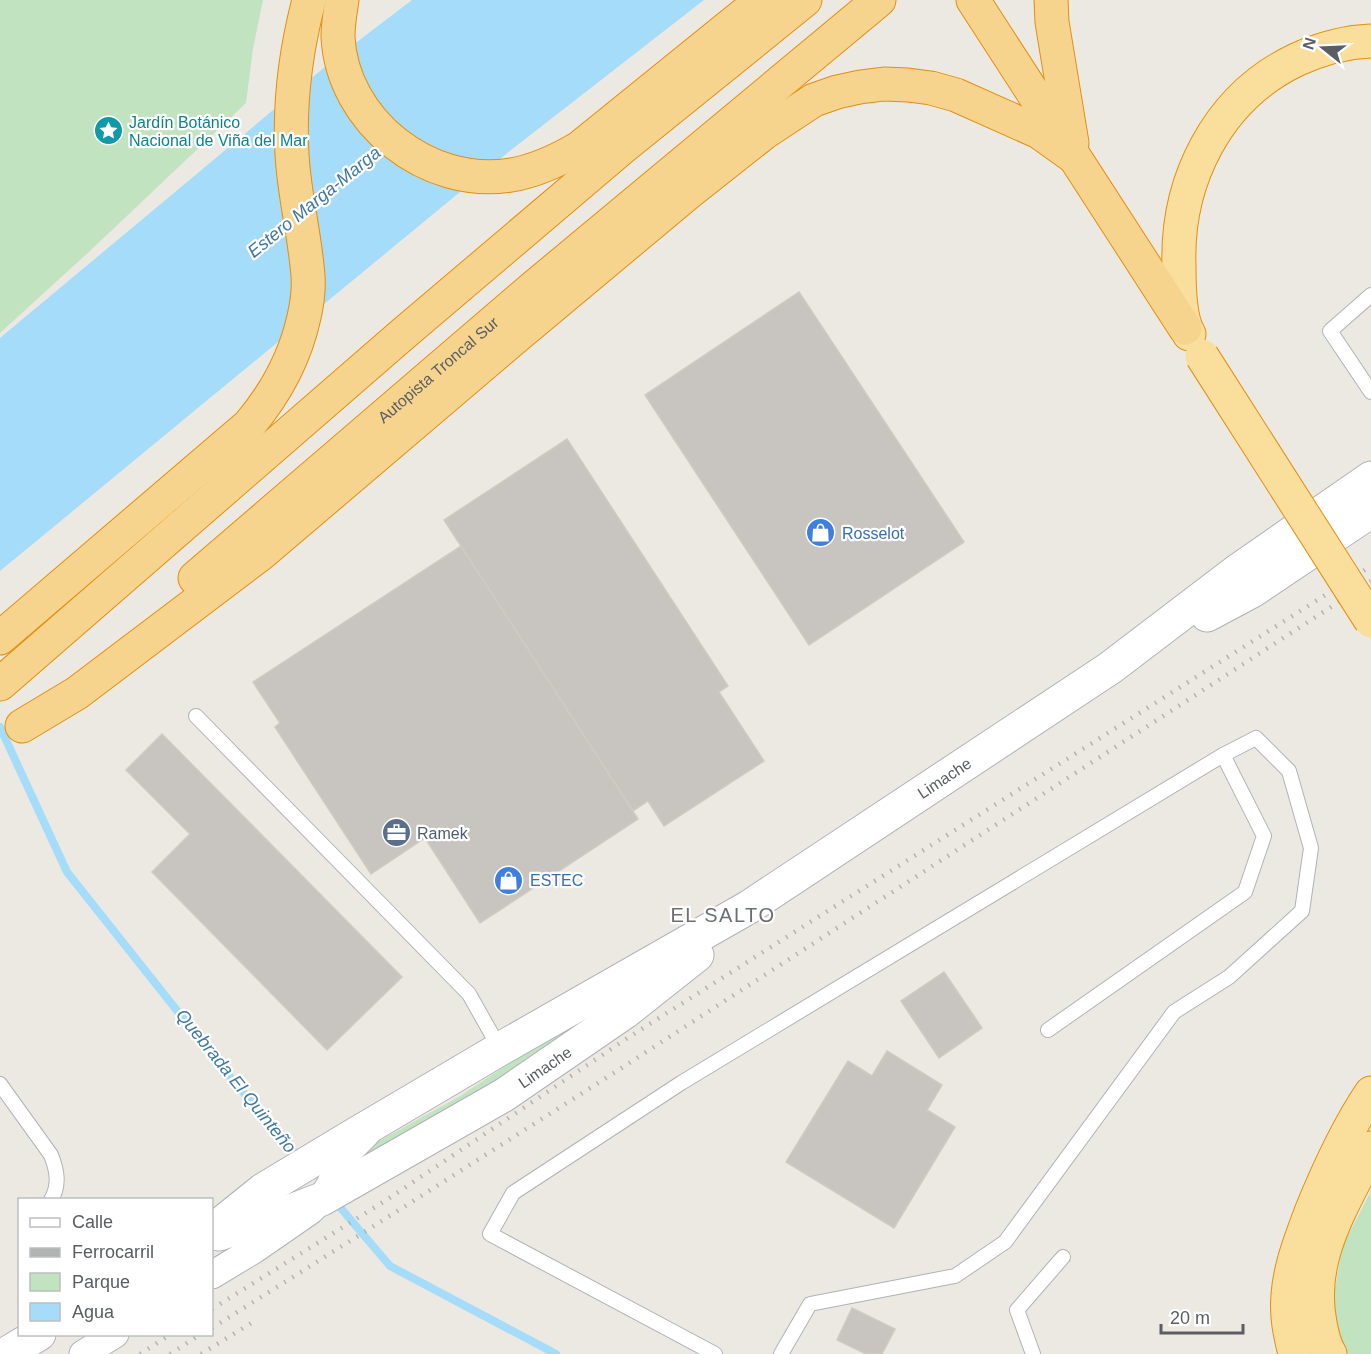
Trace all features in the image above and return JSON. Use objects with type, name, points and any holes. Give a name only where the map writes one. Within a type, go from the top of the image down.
[{"type":"highway","points":[[342,0],[338,38],[342,61],[350,84],[361,105],[375,124],[412,156],[435,167],[459,174],[484,177],[534,170],[557,161],[579,148],[762,0]]},
{"type":"highway","points":[[2,682],[403,334],[622,148],[806,0]]},
{"type":"highway","name":"Autopista Troncal Sur","points":[[11,734],[534,286],[879,0]]},
{"type":"highway","points":[[974,0],[1371,621]]},
{"type":"highway","points":[[1051,0],[1052,22],[1074,157]]},
{"type":"highway","points":[[0,638],[249,426],[265,406],[291,360],[300,334],[309,278],[296,192],[292,153],[292,115],[294,77],[309,1]]},
{"type":"highway","points":[[1185,328],[1178,258],[1180,229],[1192,175],[1215,129],[1246,93],[1284,66],[1327,48],[1371,41]]},
{"type":"highway","points":[[11,734],[77,693],[262,553],[510,341],[688,194],[764,133],[814,100],[837,92],[876,85],[931,88],[956,95],[1040,132],[1074,157]]},
{"type":"highway","points":[[1295,1354],[1287,1315],[1292,1267],[1323,1181],[1371,1093]]},
{"type":"highway","points":[[1330,1354],[1326,1349],[1318,1315],[1317,1278],[1326,1241],[1371,1148]]},
{"type":"main road","name":"Limache","points":[[213,1237],[294,1216],[322,1199],[363,1144],[500,1049],[749,907],[1110,668],[1240,569],[1371,478]]},
{"type":"main road","name":"Limache","points":[[1110,668],[1252,591],[1371,512]]},
{"type":"main road","name":"Limache","points":[[213,1230],[263,1190],[276,1183],[363,1144],[504,1095],[625,1012],[694,958],[749,907]]},
{"type":"main road","points":[[6,1354],[37,1336]]},
{"type":"street","name":"Limache","points":[[213,1274],[294,1216]]},
{"type":"street","points":[[83,1354],[113,1336]]},
{"type":"lane","points":[[1371,295],[1330,331],[1371,392]]},
{"type":"lane","points":[[196,716],[469,994],[500,1049]]},
{"type":"lane","points":[[715,1354],[490,1234],[513,1193],[691,1077],[1223,755],[1256,738],[1289,771],[1311,849],[1302,911],[1229,977],[1174,1012],[1005,1242],[955,1276],[810,1304],[781,1354]]},
{"type":"lane","points":[[1048,1030],[1245,892],[1264,836],[1223,755]]},
{"type":"lane","points":[[0,1084],[51,1155],[57,1177],[52,1198]]},
{"type":"lane","points":[[1033,1354],[1017,1311],[1063,1257]]},
{"type":"green space","name":"Jardín Botánico Nacional de Viña del Mar","points":[[0,0],[263,0],[253,49],[246,103],[0,333]]},
{"type":"green space","points":[[652,969],[543,1056],[363,1158],[372,1145],[460,1096]]},
{"type":"green space","points":[[1371,1191],[1371,1354],[1348,1354],[1338,1338],[1332,1307],[1342,1247]]},
{"type":"water","name":"Estero Marga-Marga","points":[[412,0],[704,0],[511,150],[0,571],[0,338],[332,61]]},
{"type":"building","points":[[799,292],[964,542],[809,645],[645,395]]},
{"type":"building","points":[[567,439],[728,686],[719,692],[764,761],[664,826],[648,801],[633,811],[444,520]]},
{"type":"building","points":[[461,546],[638,819],[480,923],[425,838],[371,874],[275,727],[280,723],[253,682]]},
{"type":"building","points":[[162,734],[402,977],[327,1050],[152,872],[190,834],[126,770]]},
{"type":"building","points":[[944,972],[982,1028],[939,1058],[901,1001]]},
{"type":"building","points":[[887,1051],[942,1085],[927,1110],[955,1127],[894,1228],[786,1162],[848,1061],[872,1076]]},
{"type":"building","points":[[852,1308],[895,1329],[882,1354],[866,1354],[837,1340]]},
{"type":"waterway","name":"Quebrada El Quinteño","points":[[0,727],[67,872],[225,1071],[300,1159]]},
{"type":"waterway","name":"Quebrada El Quinteño","points":[[333,1199],[390,1266],[556,1354]]},
{"type":"railway","points":[[213,1308],[388,1199],[626,1039],[1371,566]]},
{"type":"railway","points":[[213,1327],[620,1069],[1371,581]]},
{"type":"railway","points":[[201,1354],[253,1322]]},
{"type":"railway","points":[[140,1354],[168,1336]]},
{"type":"railway","points":[[170,1354],[198,1336]]},
{"type":"place","name":"Jardín Botánico Nacional de Viña del Mar","points":[[108,131]]},
{"type":"place","name":"Rosselot","points":[[821,533]]},
{"type":"place","name":"Ramek","points":[[396,833]]},
{"type":"place","name":"ESTEC","points":[[509,880]]},
{"type":"district","name":"EL SALTO","points":[[723,915]]}]
